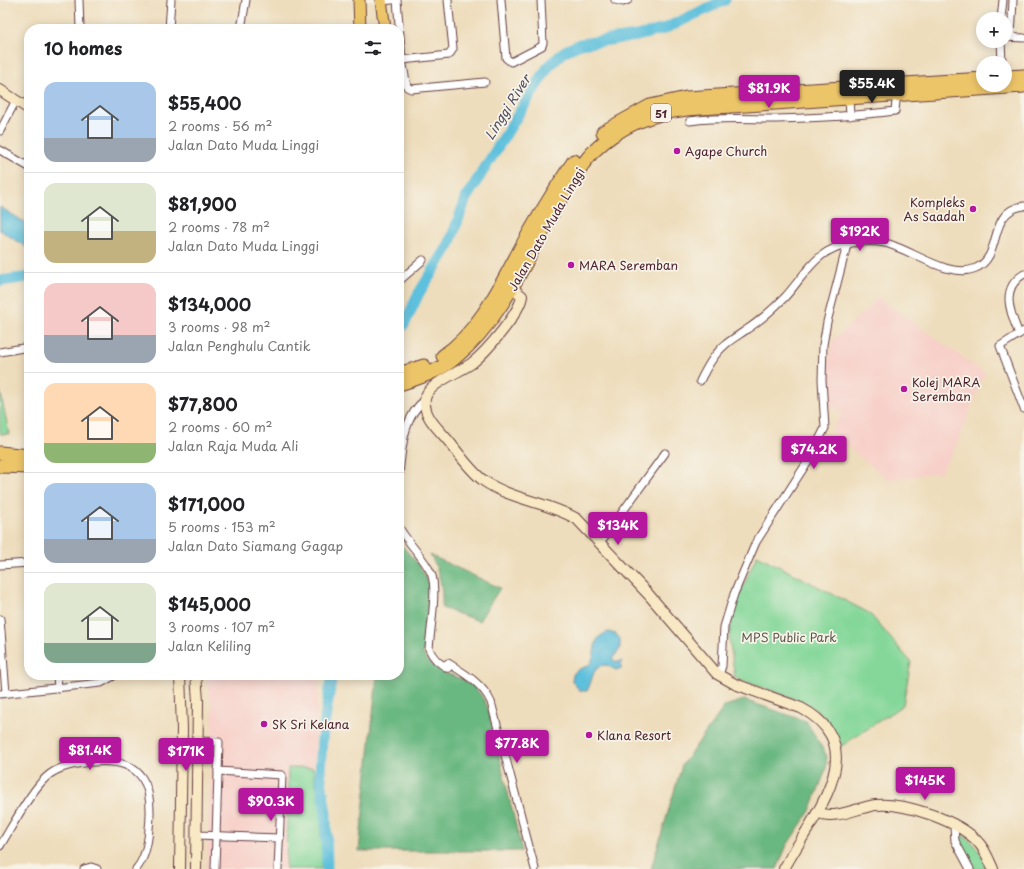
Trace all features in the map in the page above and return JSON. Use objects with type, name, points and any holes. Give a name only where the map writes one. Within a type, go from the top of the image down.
[{"type":"highway","points":[[1012,77],[1024,76]]},
{"type":"highway","name":"Jalan Dato Muda Linggi","points":[[404,372],[425,366],[450,351],[472,330],[507,284],[582,165],[605,141],[620,131],[653,115],[669,111],[849,98],[897,89],[976,80]]},
{"type":"highway","name":"Jalan Dato Muda Linggi","points":[[404,382],[428,374],[455,358],[479,336],[490,322],[547,200],[575,160],[601,134],[650,106],[686,98],[897,89],[1024,86]]},
{"type":"highway","points":[[0,453],[24,455]]},
{"type":"highway","points":[[0,466],[24,467]]},
{"type":"main road","points":[[359,0],[360,24]]},
{"type":"main road","points":[[384,0],[385,24]]},
{"type":"street","points":[[79,0],[80,24]]},
{"type":"street","points":[[169,24],[171,0]]},
{"type":"street","points":[[242,24],[246,0]]},
{"type":"street","points":[[397,0],[399,24]]},
{"type":"street","points":[[404,60],[449,55],[452,49],[448,0]]},
{"type":"street","points":[[501,0],[506,58],[508,61],[513,61],[539,48],[543,43],[541,0]]},
{"type":"street","points":[[615,0],[623,2],[628,0]]},
{"type":"street","points":[[1002,12],[1003,0]]},
{"type":"street","points":[[1011,12],[1013,0]]},
{"type":"street","points":[[1012,37],[1024,38]]},
{"type":"street","points":[[404,71],[407,87],[411,89],[485,82]]},
{"type":"street","points":[[690,121],[708,118],[777,119],[850,116],[895,112],[897,89]]},
{"type":"street","points":[[0,90],[15,102],[24,106]]},
{"type":"street","points":[[849,98],[850,116]]},
{"type":"street","points":[[0,131],[15,102]]},
{"type":"street","points":[[0,150],[24,164]]},
{"type":"street","points":[[700,381],[712,359],[726,344],[767,314],[785,297],[821,256],[836,248],[864,242],[885,244],[950,270],[964,271],[975,269],[984,263],[991,254],[998,225],[1005,215],[1015,208],[1024,206]]},
{"type":"street","points":[[719,675],[722,666],[724,627],[734,594],[756,542],[808,461],[825,428],[822,380],[823,345],[827,322],[847,245]]},
{"type":"street","points":[[404,277],[423,260]]},
{"type":"street","points":[[1024,274],[1016,280],[1008,297],[1008,304],[1021,333],[1000,346],[1021,396],[1024,409]]},
{"type":"street","points":[[507,284],[522,296],[520,304],[491,344],[473,362],[436,384],[428,391],[425,400],[427,414],[479,477],[502,490],[565,513],[577,519],[649,595],[704,660],[719,675],[735,684],[801,708],[811,713],[823,725],[834,745],[837,764],[833,780],[817,812],[784,869]]},
{"type":"street","points":[[0,352],[24,348]]},
{"type":"street","points":[[404,439],[408,424],[418,406],[425,400]]},
{"type":"street","points":[[600,544],[665,453]]},
{"type":"street","points":[[404,536],[432,574],[434,591],[429,649],[432,656],[447,668],[444,665],[448,663],[470,678],[486,691],[491,702],[535,869]]},
{"type":"street","points":[[0,565],[24,563]]},
{"type":"street","points":[[0,619],[3,694],[58,689],[101,683],[106,680]]},
{"type":"street","points":[[57,680],[58,689]]},
{"type":"street","points":[[180,680],[182,742],[180,869]]},
{"type":"street","points":[[196,680],[196,869]]},
{"type":"street","points":[[197,741],[219,742],[215,869]]},
{"type":"street","points":[[0,846],[40,784],[50,774],[64,767],[80,763],[120,762],[130,766],[139,775],[147,787],[150,798],[148,834],[143,856],[136,869]]},
{"type":"street","points":[[218,771],[282,775],[278,869]]},
{"type":"street","points":[[817,812],[829,816],[875,805],[894,804],[919,810],[954,826],[978,842],[993,869]]},
{"type":"street","points":[[954,826],[955,840],[970,869]]},
{"type":"street","points":[[197,835],[280,838]]},
{"type":"street","points":[[84,869],[91,866],[97,869]]},
{"type":"shaded area","name":"Kolej MARA Seremban","points":[[878,298],[985,373],[956,446],[941,472],[889,480],[830,432],[842,413],[829,405],[828,370],[832,341]]},
{"type":"shaded area","points":[[206,680],[320,680],[313,768],[288,768],[286,869],[206,869],[212,707]]},
{"type":"green space","points":[[0,390],[9,434],[0,434]]},
{"type":"green space","points":[[404,548],[418,564],[428,583],[429,590],[423,655],[431,664],[440,670],[465,681],[472,686],[480,694],[487,706],[522,851],[359,851],[376,680],[404,680]]},
{"type":"green space","points":[[430,555],[500,588],[479,621],[442,608],[440,580]]},
{"type":"green space","name":"MPS Public Park","points":[[757,555],[869,613],[911,662],[903,705],[840,747],[830,726],[814,709],[798,700],[735,678],[729,637],[734,608]]},
{"type":"green space","points":[[744,700],[806,721],[827,756],[826,769],[810,811],[787,845],[777,869],[651,869],[682,765],[725,706]]},
{"type":"green space","points":[[288,768],[313,768],[322,813],[321,835],[323,861],[321,869],[286,869]]},
{"type":"green space","points":[[960,834],[978,849],[989,869],[973,869],[973,865],[958,837]]},
{"type":"water","points":[[0,207],[24,222],[24,246],[0,230]]},
{"type":"water","points":[[608,632],[616,634],[620,639],[620,649],[612,659],[617,662],[622,661],[621,668],[616,670],[607,665],[598,668],[593,674],[587,691],[580,691],[572,681],[572,677],[576,671],[590,664],[599,638]]},
{"type":"waterway","name":"Linggi River","points":[[404,324],[419,293],[449,245],[466,198],[548,67],[565,51],[580,44],[637,36],[664,29],[725,0]]},
{"type":"waterway","points":[[0,281],[24,278]]},
{"type":"waterway","points":[[327,869],[326,814],[320,772],[322,739],[331,680]]},
{"type":"place","name":"Agape Church","points":[[677,151]]},
{"type":"place","name":"Kompleks As Saadah","points":[[973,209]]},
{"type":"place","name":"MARA Seremban","points":[[571,265]]},
{"type":"place","name":"Kolej MARA Seremban","points":[[904,389]]},
{"type":"place","name":"SK Sri Kelana","points":[[264,724]]},
{"type":"place","name":"Klana Resort","points":[[589,735]]}]
